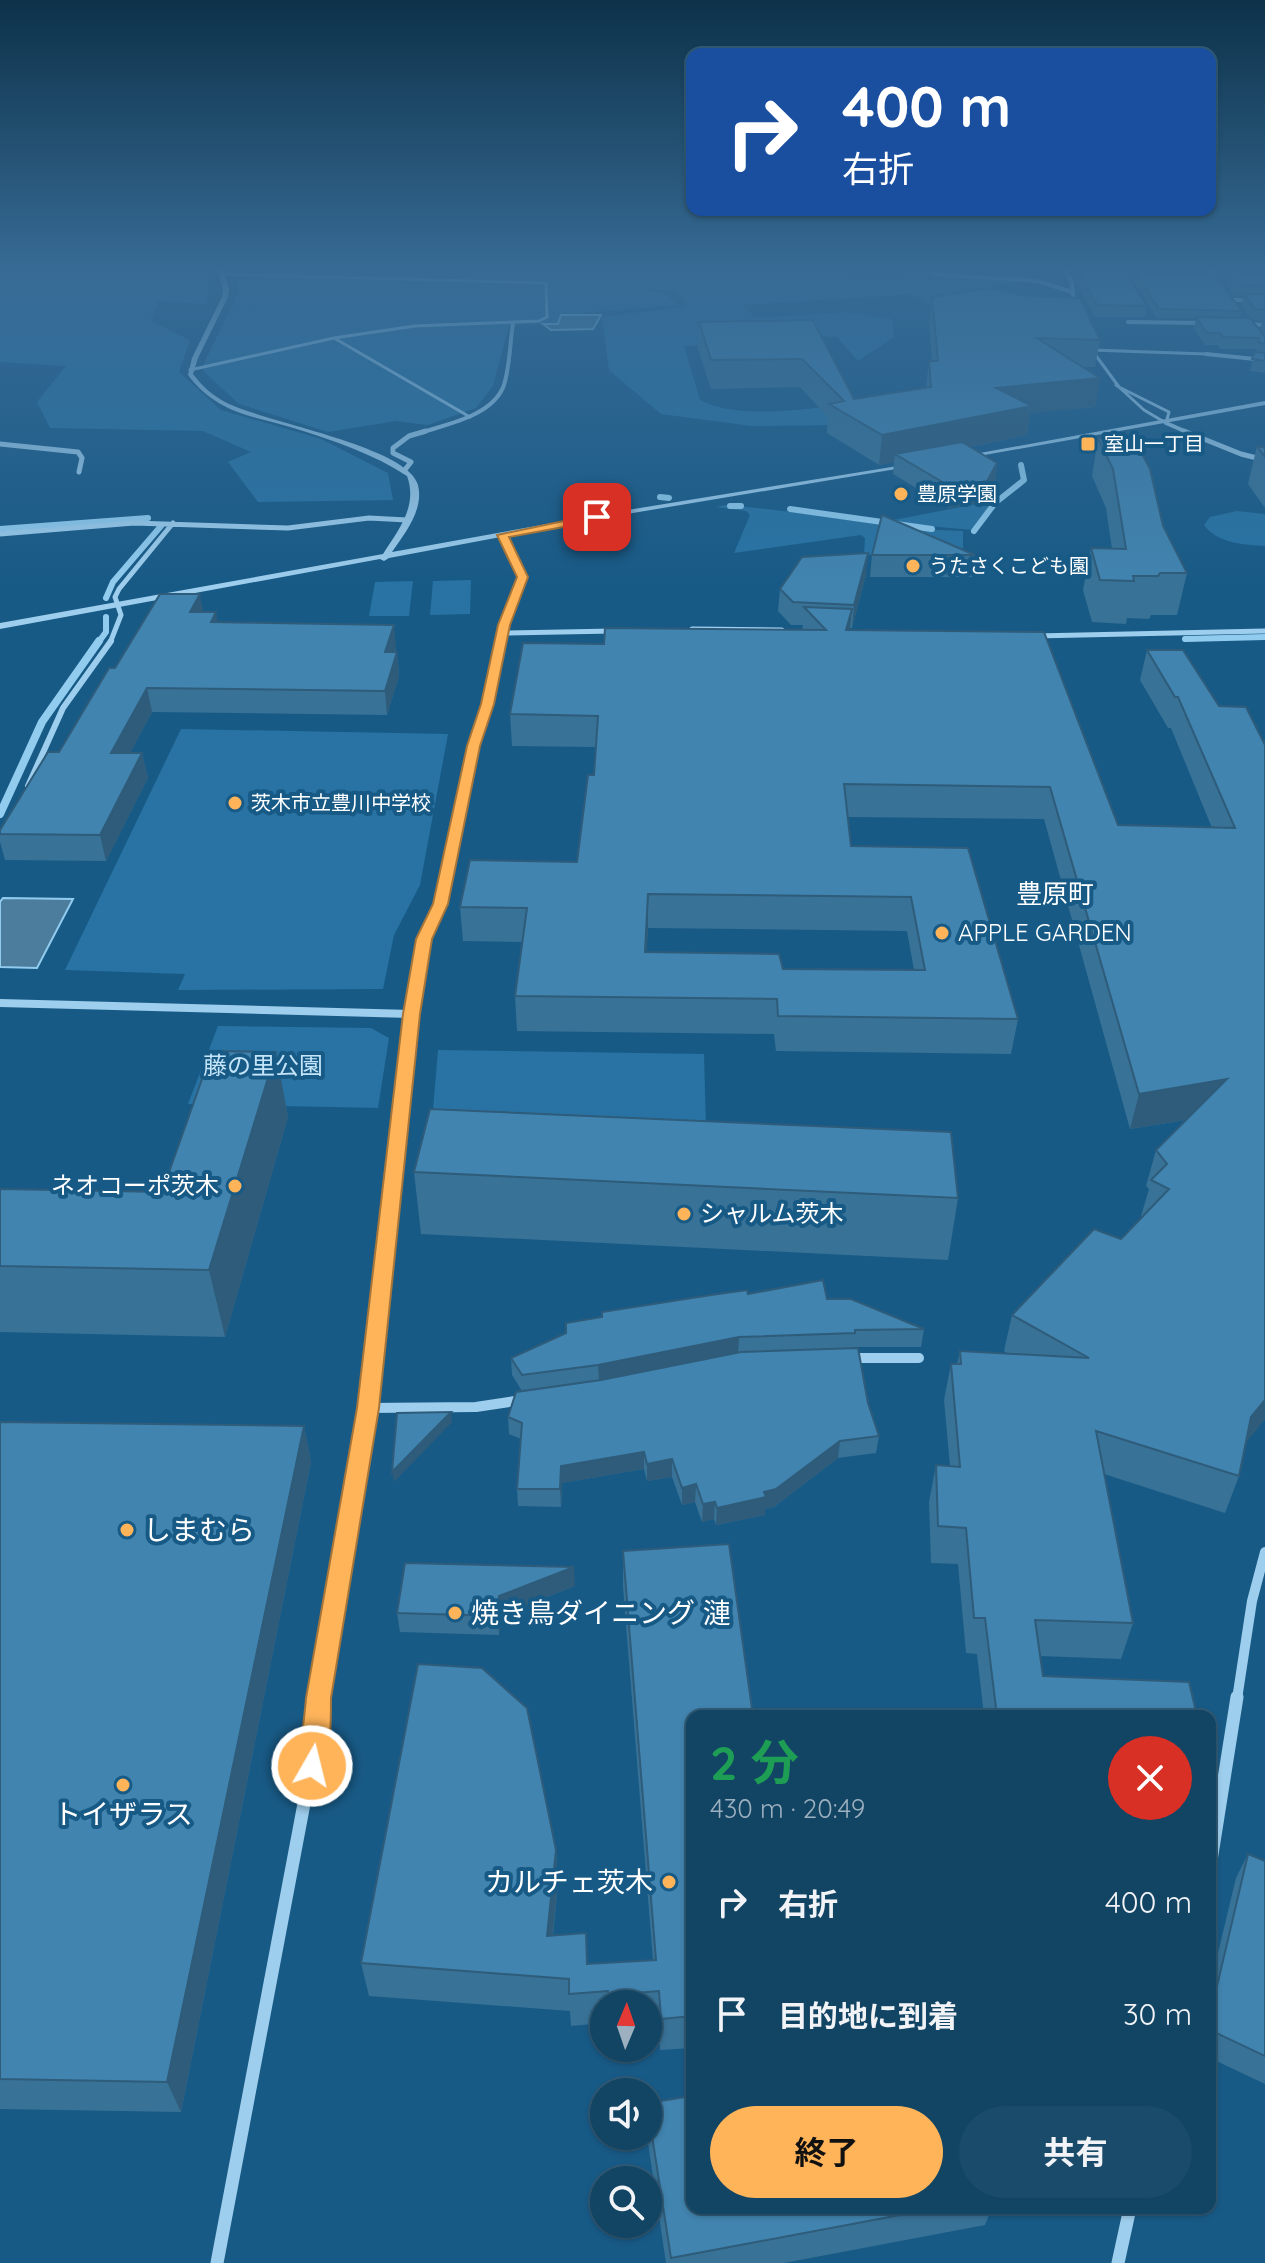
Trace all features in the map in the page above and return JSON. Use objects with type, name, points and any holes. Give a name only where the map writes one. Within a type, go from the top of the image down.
[{"type":"street","points":[[191,373],[194,381],[229,407],[299,428],[404,471],[414,482],[416,508],[384,558]]},
{"type":"street","points":[[404,471],[411,462],[393,453],[393,448],[409,436],[470,417],[497,397],[504,385],[506,373]]},
{"type":"street","points":[[948,459],[1166,423],[1265,403]]},
{"type":"street","points":[[1166,423],[1241,454],[1265,460]]},
{"type":"street","points":[[0,444],[78,452],[82,458],[79,472]]},
{"type":"street","points":[[0,626],[918,464]]},
{"type":"street","points":[[0,534],[124,523],[288,528],[369,518],[407,520]]},
{"type":"street","points":[[27,788],[63,708],[111,645],[121,615],[115,597],[125,580],[173,523]]},
{"type":"street","points":[[217,2263],[293,1875],[368,1408],[411,1014],[424,939],[441,904],[473,746],[487,704],[503,633],[523,577],[502,535]]},
{"type":"street","points":[[687,629],[794,631]]},
{"type":"street","points":[[503,633],[623,630]]},
{"type":"street","points":[[1025,637],[1265,631]]},
{"type":"street","points":[[0,1003],[411,1014]]},
{"type":"street","points":[[832,1358],[919,1358]]},
{"type":"street","points":[[368,1408],[476,1407],[532,1399]]},
{"type":"street","points":[[1216,1829],[1252,1601],[1265,1552]]},
{"type":"street","points":[[1118,2263],[1129,2214]]},
{"type":"lane","points":[[394,373],[470,417]]},
{"type":"lane","points":[[1108,373],[1116,385],[1150,416],[1166,423],[1169,412],[1116,385]]},
{"type":"green space","points":[[61,373],[180,373],[221,410],[321,439],[388,473],[393,500],[258,502],[228,462],[251,452],[203,431],[50,428],[37,402]]},
{"type":"green space","points":[[205,373],[497,373],[493,386],[476,408],[428,425],[396,421],[328,432],[239,404]]},
{"type":"green space","points":[[612,373],[692,373],[700,400],[737,410],[783,411],[870,400],[835,425],[752,426],[661,414]]},
{"type":"green space","points":[[982,503],[992,505],[973,530],[883,522]]},
{"type":"green space","points":[[726,505],[904,527],[963,531],[963,562],[864,554],[865,538],[861,535],[734,553],[750,515],[746,511],[716,507]]},
{"type":"green space","points":[[1237,511],[1265,514],[1265,546],[1223,539],[1204,525],[1210,517]]},
{"type":"green space","points":[[471,580],[470,614],[430,615],[433,581]]},
{"type":"green space","points":[[413,581],[409,616],[369,616],[375,582]]},
{"type":"green space","points":[[181,729],[448,734],[420,885],[394,935],[383,989],[178,990],[185,974],[65,970]]},
{"type":"green space","name":"藤の里公園","points":[[218,1026],[371,1028],[389,1038],[378,1108],[188,1104]]},
{"type":"green space","points":[[438,1050],[704,1054],[706,1127],[431,1133]]},
{"type":"shaded area","points":[[3,898],[73,899],[37,968],[0,967],[0,902]]},
{"type":"building","points":[[816,373],[840,373],[854,399],[931,387],[930,373],[1092,373],[1100,378],[996,388],[1032,406],[882,435],[829,404],[844,401]]},
{"type":"building","points":[[1133,437],[1150,469],[1163,526],[1187,573],[1133,576],[1134,581],[1100,580],[1091,548],[1126,549],[1113,469],[1098,438]]},
{"type":"building","points":[[962,442],[997,463],[987,481],[951,487],[895,454]]},
{"type":"building","points":[[882,515],[975,555],[872,555]]},
{"type":"building","points":[[868,553],[854,605],[793,602],[780,589],[802,557]]},
{"type":"building","points":[[160,594],[200,594],[190,612],[216,612],[211,622],[394,625],[385,652],[397,652],[385,691],[147,688],[111,753],[142,753],[100,835],[0,834],[48,752],[59,752],[109,668],[115,668]]},
{"type":"building","points":[[804,607],[852,609],[846,630],[1044,632],[1118,825],[1235,828],[1178,697],[1175,697],[1147,650],[1183,650],[1219,706],[1246,707],[1265,745],[1265,1400],[1251,1417],[1239,1476],[1096,1431],[1133,1623],[1035,1620],[1043,1676],[1189,1682],[1196,1710],[996,1710],[985,1618],[974,1618],[966,1528],[938,1526],[936,1465],[960,1467],[951,1364],[961,1364],[960,1351],[1089,1358],[1012,1315],[1094,1229],[1121,1239],[1169,1189],[1151,1180],[1167,1164],[1156,1150],[1227,1079],[1139,1094],[1050,787],[844,784],[851,846],[968,848],[1018,1019],[778,1016],[777,999],[515,996],[527,908],[460,907],[470,860],[577,862],[588,775],[594,775],[598,716],[510,714],[523,643],[604,644],[605,628],[826,630]],"holes":[[[648,894],[911,897],[925,970],[783,969],[779,954],[645,952]]]},
{"type":"building","points":[[212,1051],[276,1052],[209,1270],[0,1266],[0,1189],[162,1192]]},
{"type":"building","points":[[430,1109],[951,1132],[958,1198],[414,1172]]},
{"type":"building","points":[[823,1280],[827,1299],[851,1299],[924,1329],[739,1337],[598,1365],[522,1375],[511,1358],[566,1333],[566,1323],[602,1317],[602,1312],[747,1290],[748,1294]]},
{"type":"building","points":[[858,1348],[868,1403],[879,1436],[840,1441],[776,1489],[764,1492],[766,1497],[717,1508],[715,1502],[703,1504],[696,1484],[682,1488],[672,1459],[647,1464],[644,1452],[561,1466],[560,1489],[517,1489],[522,1423],[508,1417],[516,1392],[601,1380],[741,1352]]},
{"type":"building","points":[[451,1412],[392,1472],[397,1413]]},
{"type":"building","name":"トイザラス","points":[[0,1422],[304,1426],[167,2082],[0,2079]]},
{"type":"building","points":[[729,1544],[752,1710],[686,1710],[686,2017],[662,2019],[662,1990],[590,1990],[569,1994],[569,1979],[361,1963],[418,1664],[482,1668],[527,1708],[556,1850],[547,1936],[586,1933],[587,1964],[656,1960],[623,1551]]},
{"type":"building","points":[[405,1563],[574,1567],[499,1596],[497,1616],[397,1613]]},
{"type":"building","points":[[1248,1854],[1265,1861],[1265,2056],[1216,2033],[1216,1990]]},
{"type":"building","points":[[686,2097],[686,2214],[905,2214],[671,2258],[662,2200],[662,2166],[657,2166],[654,2150],[662,2150],[662,2101]]},
{"type":"waterway","points":[[974,531],[995,503],[1024,480],[1021,465]]},
{"type":"waterway","points":[[660,497],[669,498]]},
{"type":"waterway","points":[[730,506],[741,506]]},
{"type":"waterway","points":[[790,509],[932,529]]},
{"type":"waterway","points":[[0,529],[148,518]]},
{"type":"waterway","points":[[106,598],[113,582],[161,526]]},
{"type":"waterway","points":[[98,643],[106,632],[106,617]]},
{"type":"waterway","points":[[1185,639],[1265,637]]},
{"type":"waterway","points":[[0,814],[42,722],[99,641]]},
{"type":"place","name":"室山一丁目","points":[[1088,444]]},
{"type":"place","name":"豊原学園","points":[[901,494]]},
{"type":"place","name":"うたさくこども園","points":[[913,566]]},
{"type":"place","name":"茨木市立豊川中学校","points":[[235,803]]},
{"type":"place","name":"APPLE GARDEN","points":[[942,933]]},
{"type":"place","name":"ネオコーポ茨木","points":[[235,1186]]},
{"type":"place","name":"シャルム茨木","points":[[684,1214]]},
{"type":"place","name":"しまむら","points":[[127,1530]]},
{"type":"place","name":"焼き鳥ダイニング 漣","points":[[455,1613]]},
{"type":"place","name":"トイザラス","points":[[123,1785]]},
{"type":"place","name":"カルチェ茨木","points":[[669,1882]]},
{"type":"district","name":"豊原町","points":[[1055,894]]},
{"type":"route","points":[[312,1766],[319,1698],[368,1408],[411,1014],[424,939],[441,904],[473,746],[487,704],[504,625],[523,577],[502,535],[597,517]]}]
